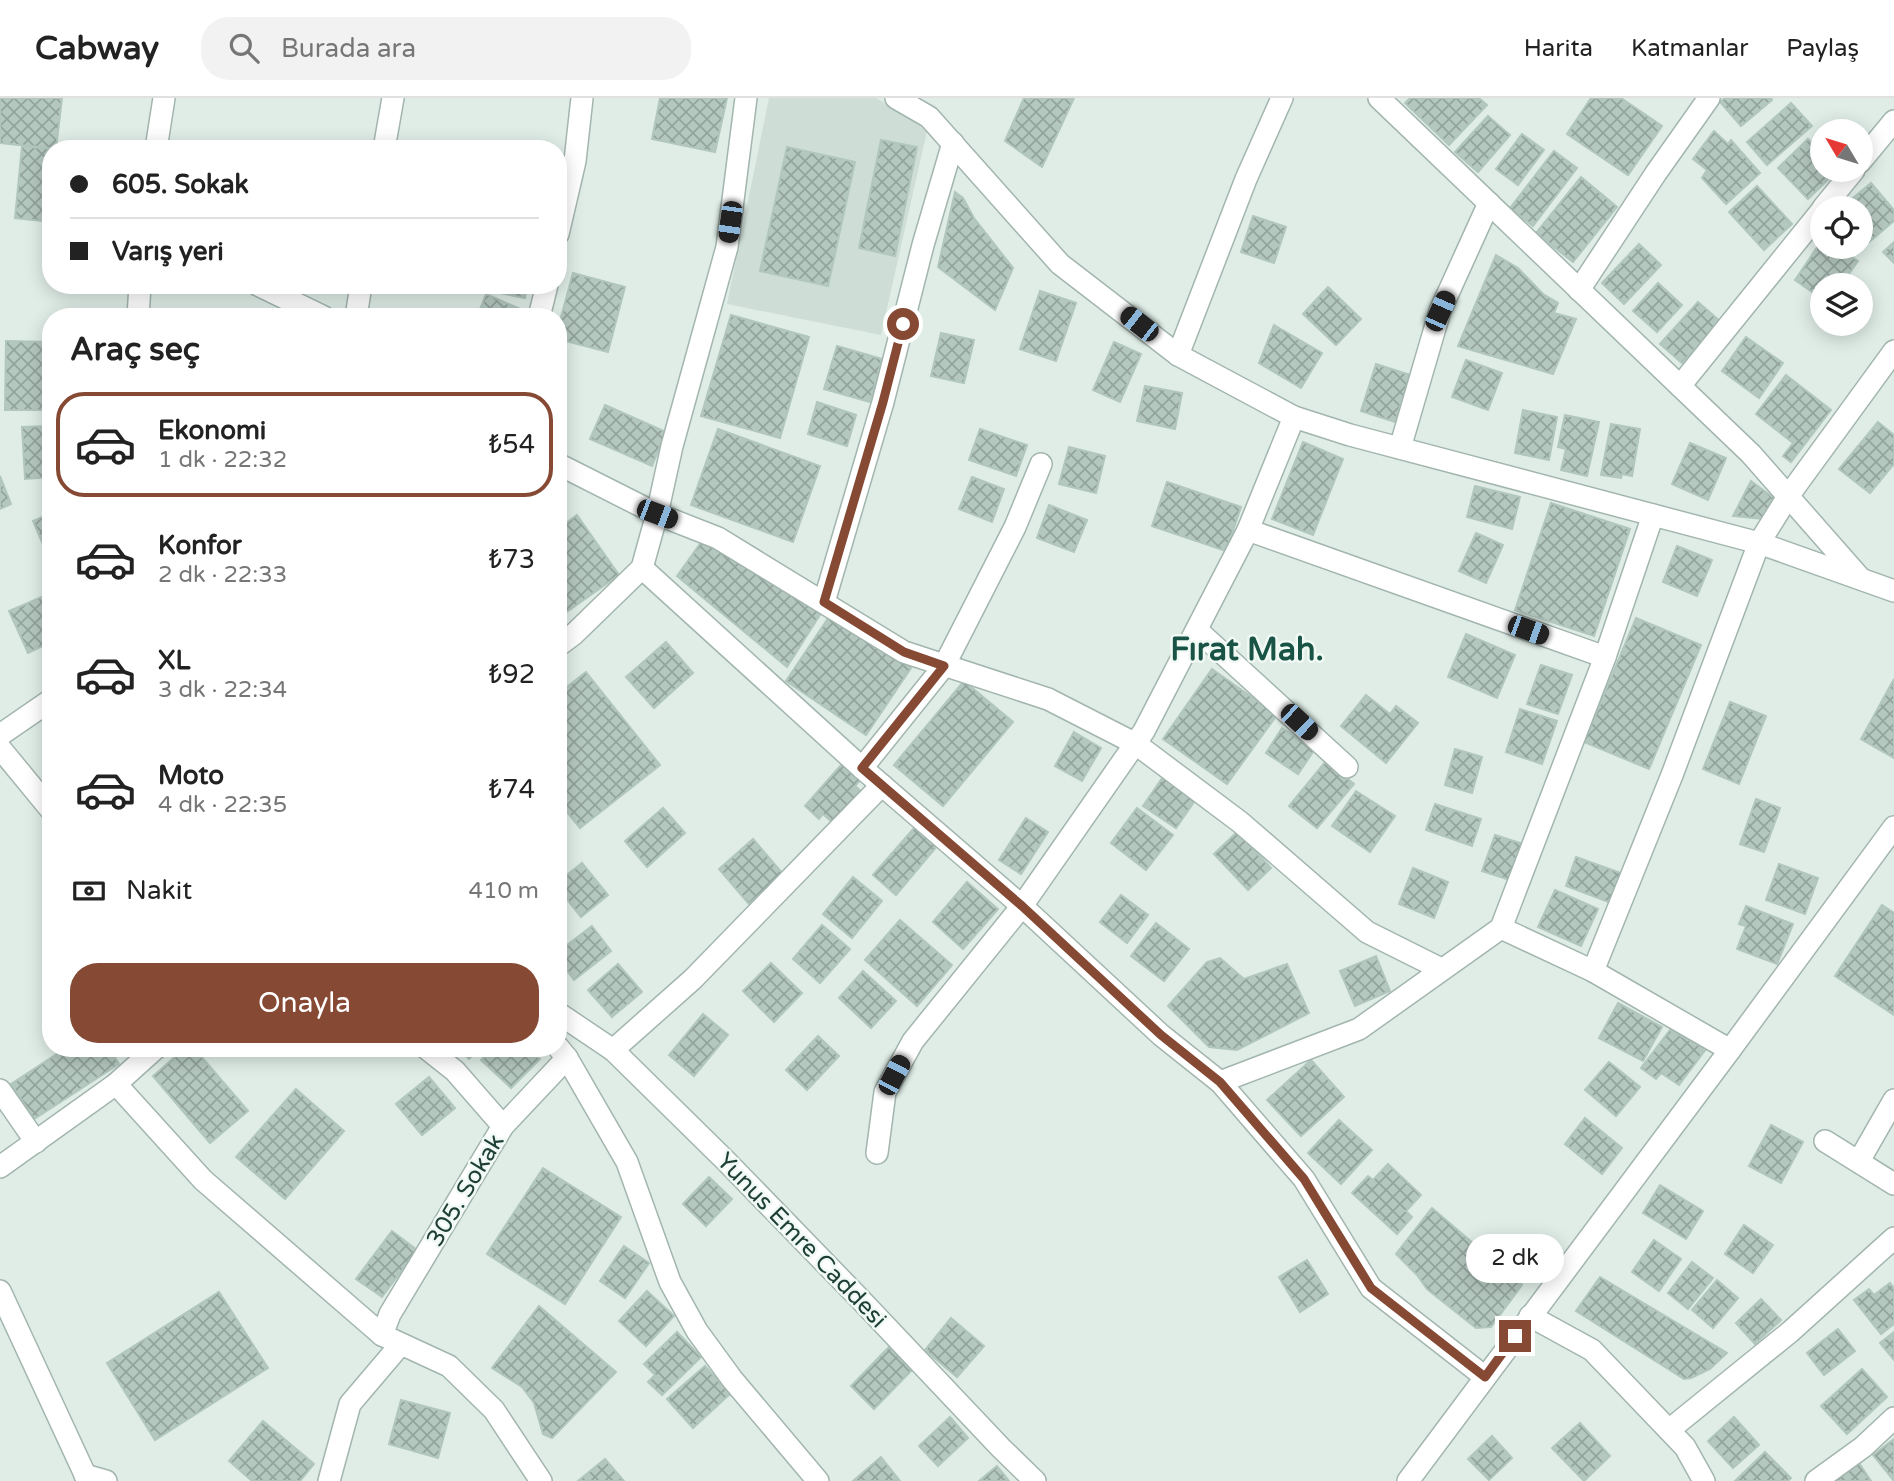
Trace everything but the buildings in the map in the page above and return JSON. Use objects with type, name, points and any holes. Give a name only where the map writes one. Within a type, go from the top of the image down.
[{"type":"street","points":[[157,140],[164,98]]},
{"type":"street","points":[[386,140],[393,98]]},
{"type":"street","points":[[567,195],[575,161],[582,98]]},
{"type":"street","points":[[567,639],[642,568],[672,446],[727,247],[746,98]]},
{"type":"street","points":[[896,98],[929,117],[1060,264],[1178,355],[1294,417],[1400,448],[1759,543],[1894,591]]},
{"type":"street","points":[[1178,355],[1246,179],[1282,98]]},
{"type":"street","points":[[1379,98],[1751,454],[1862,580]]},
{"type":"street","points":[[1579,290],[1706,99]]},
{"type":"street","points":[[1873,146],[1894,121]]},
{"type":"street","points":[[824,602],[883,402],[953,143]]},
{"type":"street","points":[[1833,196],[1844,182]]},
{"type":"street","points":[[1400,448],[1440,311],[1489,203]]},
{"type":"street","points":[[1680,386],[1810,224]]},
{"type":"street","points":[[277,294],[305,308]]},
{"type":"street","points":[[1593,971],[1672,775],[1759,543],[1789,495],[1894,351]]},
{"type":"street","points":[[877,1153],[885,1093],[913,1041],[1022,906],[1136,744],[1248,530],[1294,417]]},
{"type":"street","points":[[862,768],[944,666],[1015,527],[1041,464]]},
{"type":"street","points":[[567,469],[657,514],[718,538],[904,652],[1048,699],[1136,744],[1240,822],[1367,932],[1441,969]]},
{"type":"street","points":[[1220,1082],[1359,1029],[1501,928],[1605,657],[1653,515]]},
{"type":"street","points":[[1248,530],[1605,657]]},
{"type":"street","points":[[642,568],[862,768],[1022,906],[1161,1035],[1220,1082],[1304,1179],[1371,1288],[1485,1377]]},
{"type":"street","points":[[1197,630],[1347,767]]},
{"type":"street","points":[[0,735],[42,706]]},
{"type":"street","points":[[0,748],[42,799]]},
{"type":"street","points":[[613,1050],[693,979],[882,785]]},
{"type":"street","points":[[1408,1481],[1894,827]]},
{"type":"street","points":[[1501,928],[1593,971],[1730,1050]]},
{"type":"street","name":"Yunus Emre Caddesi","points":[[567,1019],[613,1050],[725,1160],[1035,1481]]},
{"type":"street","points":[[0,1167],[116,1084],[146,1057]]},
{"type":"street","points":[[437,1057],[455,1071],[503,1126]]},
{"type":"street","name":"305. Sokak","points":[[329,1481],[350,1404],[392,1340],[390,1314],[503,1126],[559,1057]]},
{"type":"street","points":[[566,1057],[627,1162],[670,1282],[697,1331],[732,1379],[818,1481]]},
{"type":"street","points":[[116,1084],[204,1180],[392,1340],[449,1366],[494,1410],[541,1481]]},
{"type":"street","points":[[0,1090],[36,1142]]},
{"type":"street","points":[[1859,1161],[1894,1100]]},
{"type":"street","points":[[1825,1141],[1894,1184]]},
{"type":"street","points":[[1669,1430],[1790,1332],[1894,1238]]},
{"type":"street","points":[[0,1291],[86,1478],[106,1481]]},
{"type":"street","points":[[1530,1316],[1592,1350],[1685,1447],[1704,1481]]},
{"type":"street","points":[[1816,1481],[1863,1447],[1894,1418]]},
{"type":"shaded area","points":[[769,98],[876,98],[927,131],[881,335],[727,304]]},
{"type":"district","name":"Fırat Mah.","points":[[1247,649]]},
{"type":"route","points":[[903,324],[824,602],[904,652],[944,666],[862,768],[1022,906],[1161,1035],[1220,1082],[1304,1179],[1371,1288],[1485,1377],[1515,1336]]}]
